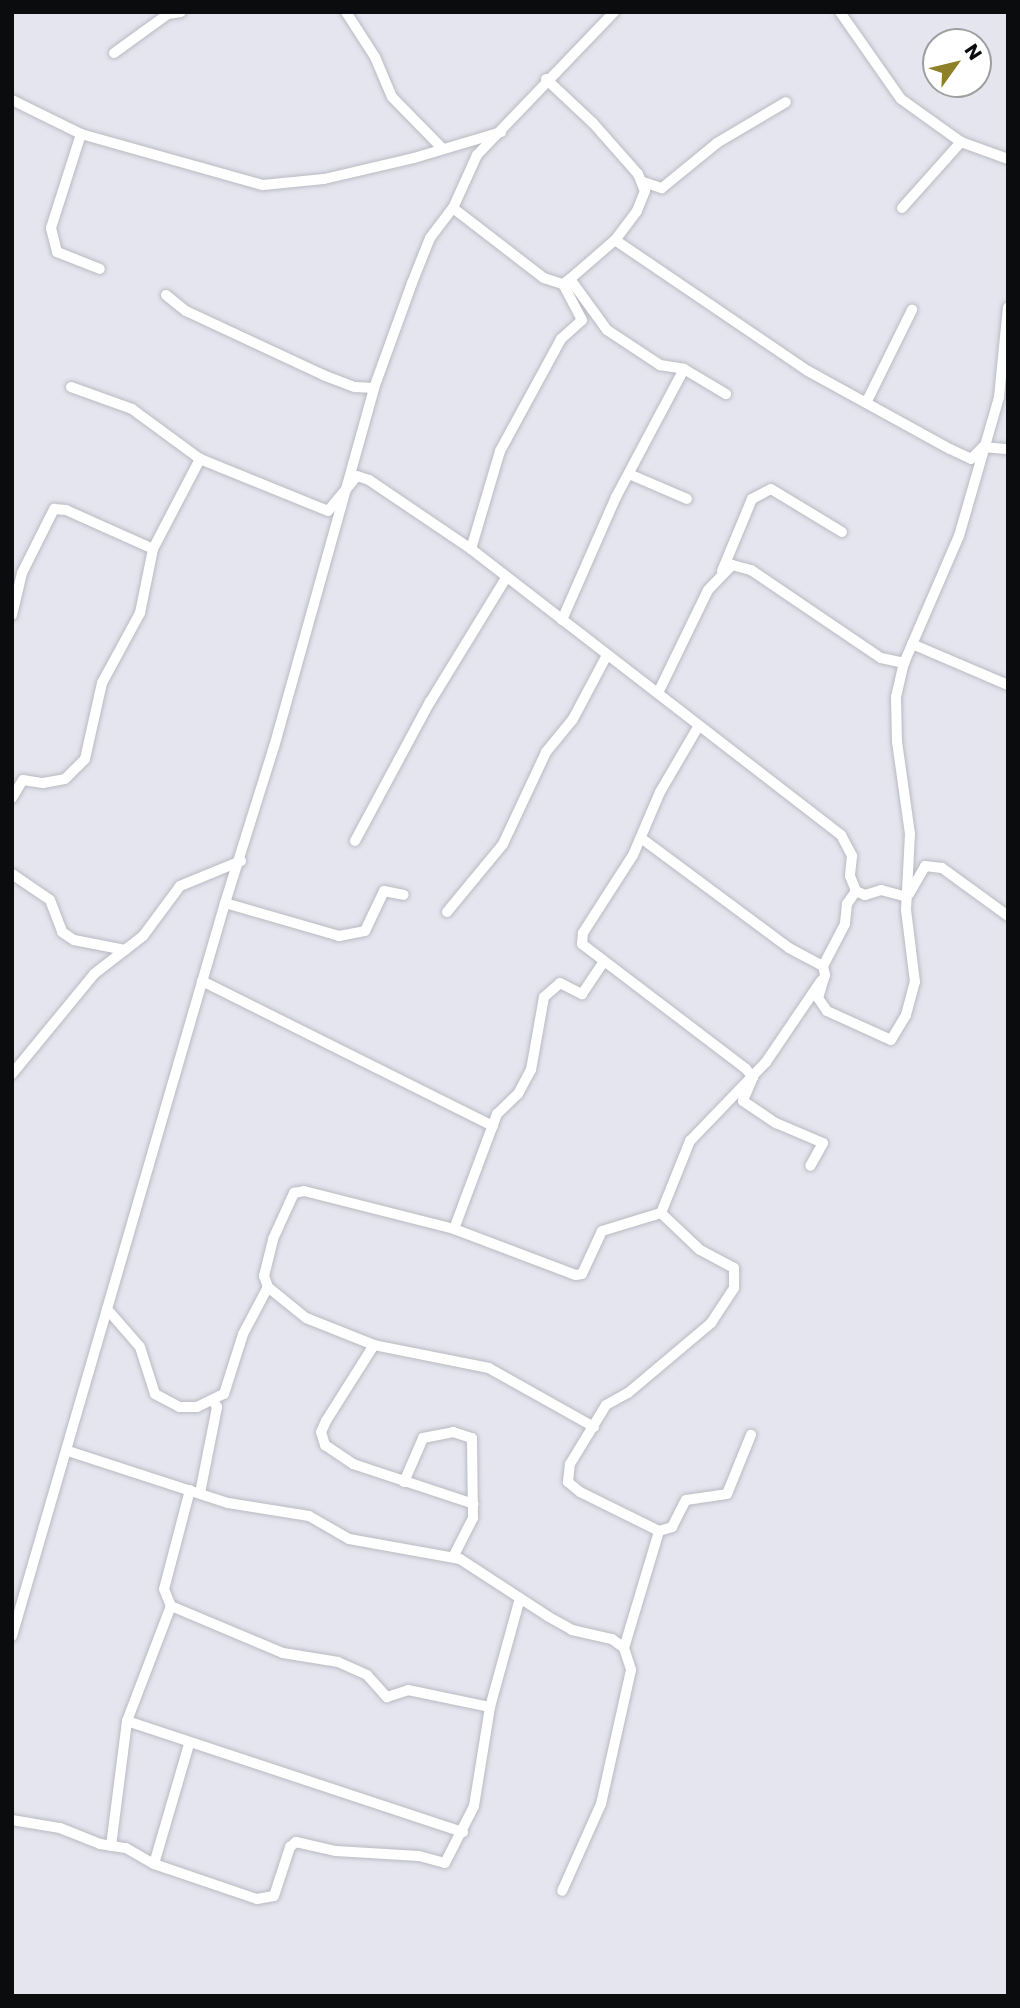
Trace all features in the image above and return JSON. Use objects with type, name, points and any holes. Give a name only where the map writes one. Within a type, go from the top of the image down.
[{"type":"street","points":[[114,54],[168,14],[181,12]]},
{"type":"street","points":[[346,12],[376,57],[392,97],[442,148]]},
{"type":"street","points":[[12,1636],[68,1451],[225,902],[241,861],[374,388],[430,238],[453,208],[477,155],[503,131],[546,79],[614,12]]},
{"type":"street","points":[[840,12],[901,99],[961,142],[1008,159]]},
{"type":"street","points":[[546,79],[593,123],[643,182],[662,188]]},
{"type":"street","points":[[12,100],[81,134],[263,185],[324,178],[503,131]]},
{"type":"street","points":[[566,281],[615,240],[643,202],[717,143],[786,102]]},
{"type":"street","points":[[81,134],[51,228],[57,251],[100,270]]},
{"type":"street","points":[[902,208],[961,142]]},
{"type":"street","points":[[643,182],[643,202]]},
{"type":"street","points":[[453,208],[521,263],[566,281],[607,330],[660,365],[684,369],[726,394]]},
{"type":"street","points":[[615,240],[808,371],[971,460],[983,447]]},
{"type":"street","points":[[471,549],[500,451],[561,339],[582,320],[566,281]]},
{"type":"street","points":[[166,295],[186,311],[323,375],[355,387],[374,388]]},
{"type":"street","points":[[824,970],[818,998],[821,1006],[885,1040],[897,1036],[915,982],[907,897],[910,834],[897,742],[895,696],[904,663],[959,536],[999,397],[1008,307]]},
{"type":"street","points":[[867,401],[912,310]]},
{"type":"street","points":[[562,620],[629,474],[684,369]]},
{"type":"street","points":[[71,387],[132,409],[200,459],[328,511],[357,476],[369,480],[471,549],[841,835],[852,856],[850,876],[856,891],[865,895],[881,890],[907,897]]},
{"type":"street","points":[[983,447],[1008,449]]},
{"type":"street","points":[[12,798],[23,780],[43,783],[65,779],[85,759],[102,682],[141,613],[153,550],[200,459]]},
{"type":"street","points":[[629,474],[687,499]]},
{"type":"street","points":[[657,693],[722,572],[752,499],[771,489],[842,532]]},
{"type":"street","points":[[12,615],[22,573],[54,509],[66,510],[153,550]]},
{"type":"street","points":[[722,572],[732,565],[751,570],[832,628],[881,657],[904,663]]},
{"type":"street","points":[[355,841],[430,702],[506,578]]},
{"type":"street","points":[[912,644],[1008,685]]},
{"type":"street","points":[[447,912],[503,844],[546,752],[573,719],[607,655]]},
{"type":"street","points":[[698,727],[660,793],[641,838],[583,933],[582,944],[603,963],[753,1077]]},
{"type":"street","points":[[641,838],[789,948],[824,970]]},
{"type":"street","points":[[12,1073],[94,974],[143,936],[180,886],[241,861]]},
{"type":"street","points":[[907,897],[925,866],[942,868],[1008,916]]},
{"type":"street","points":[[12,874],[50,900],[62,932],[74,940],[125,950]]},
{"type":"street","points":[[225,902],[339,936],[365,931],[384,891],[404,895]]},
{"type":"street","points":[[810,1166],[823,1143],[776,1123],[743,1101],[753,1077],[824,970],[845,924],[847,904],[856,891]]},
{"type":"street","points":[[454,1229],[493,1126],[531,1070],[544,997],[560,983],[583,994],[603,963]]},
{"type":"street","points":[[202,981],[493,1126]]},
{"type":"street","points":[[661,1213],[690,1141],[753,1077]]},
{"type":"street","points":[[594,1427],[489,1368],[374,1345],[306,1318],[268,1287],[264,1276],[273,1239],[294,1193],[304,1191],[454,1229],[576,1275],[582,1274],[602,1231],[661,1213]]},
{"type":"street","points":[[661,1213],[699,1250],[734,1268],[734,1288],[711,1323],[628,1393],[606,1405],[570,1464],[568,1482],[660,1531],[672,1527],[686,1500],[727,1494],[751,1435]]},
{"type":"street","points":[[107,1309],[131,1332],[148,1363],[155,1394],[164,1402],[197,1407],[214,1402],[224,1394],[243,1334],[268,1287]]},
{"type":"street","points":[[374,1345],[321,1432],[325,1445],[338,1457],[404,1482],[474,1503]]},
{"type":"street","points":[[111,1846],[127,1721],[171,1606],[164,1589],[195,1492],[217,1407],[214,1402]]},
{"type":"street","points":[[404,1482],[423,1438],[440,1432],[466,1433],[475,1444],[470,1487],[474,1503],[468,1534],[453,1557]]},
{"type":"street","points":[[68,1451],[195,1492],[283,1514],[309,1516],[349,1539],[453,1557],[572,1630],[612,1639],[624,1648]]},
{"type":"street","points":[[562,1891],[601,1804],[631,1670],[624,1648],[660,1531]]},
{"type":"street","points":[[12,1820],[60,1828],[111,1846],[126,1848],[154,1864],[268,1899],[274,1896],[290,1847],[296,1842],[336,1851],[419,1856],[441,1864],[448,1861],[463,1832],[480,1783],[489,1707],[520,1598]]},
{"type":"street","points":[[171,1606],[283,1653],[338,1662],[367,1675],[387,1697],[408,1690],[489,1707]]},
{"type":"street","points":[[127,1721],[189,1744],[463,1832]]},
{"type":"street","points":[[154,1864],[189,1744]]}]
